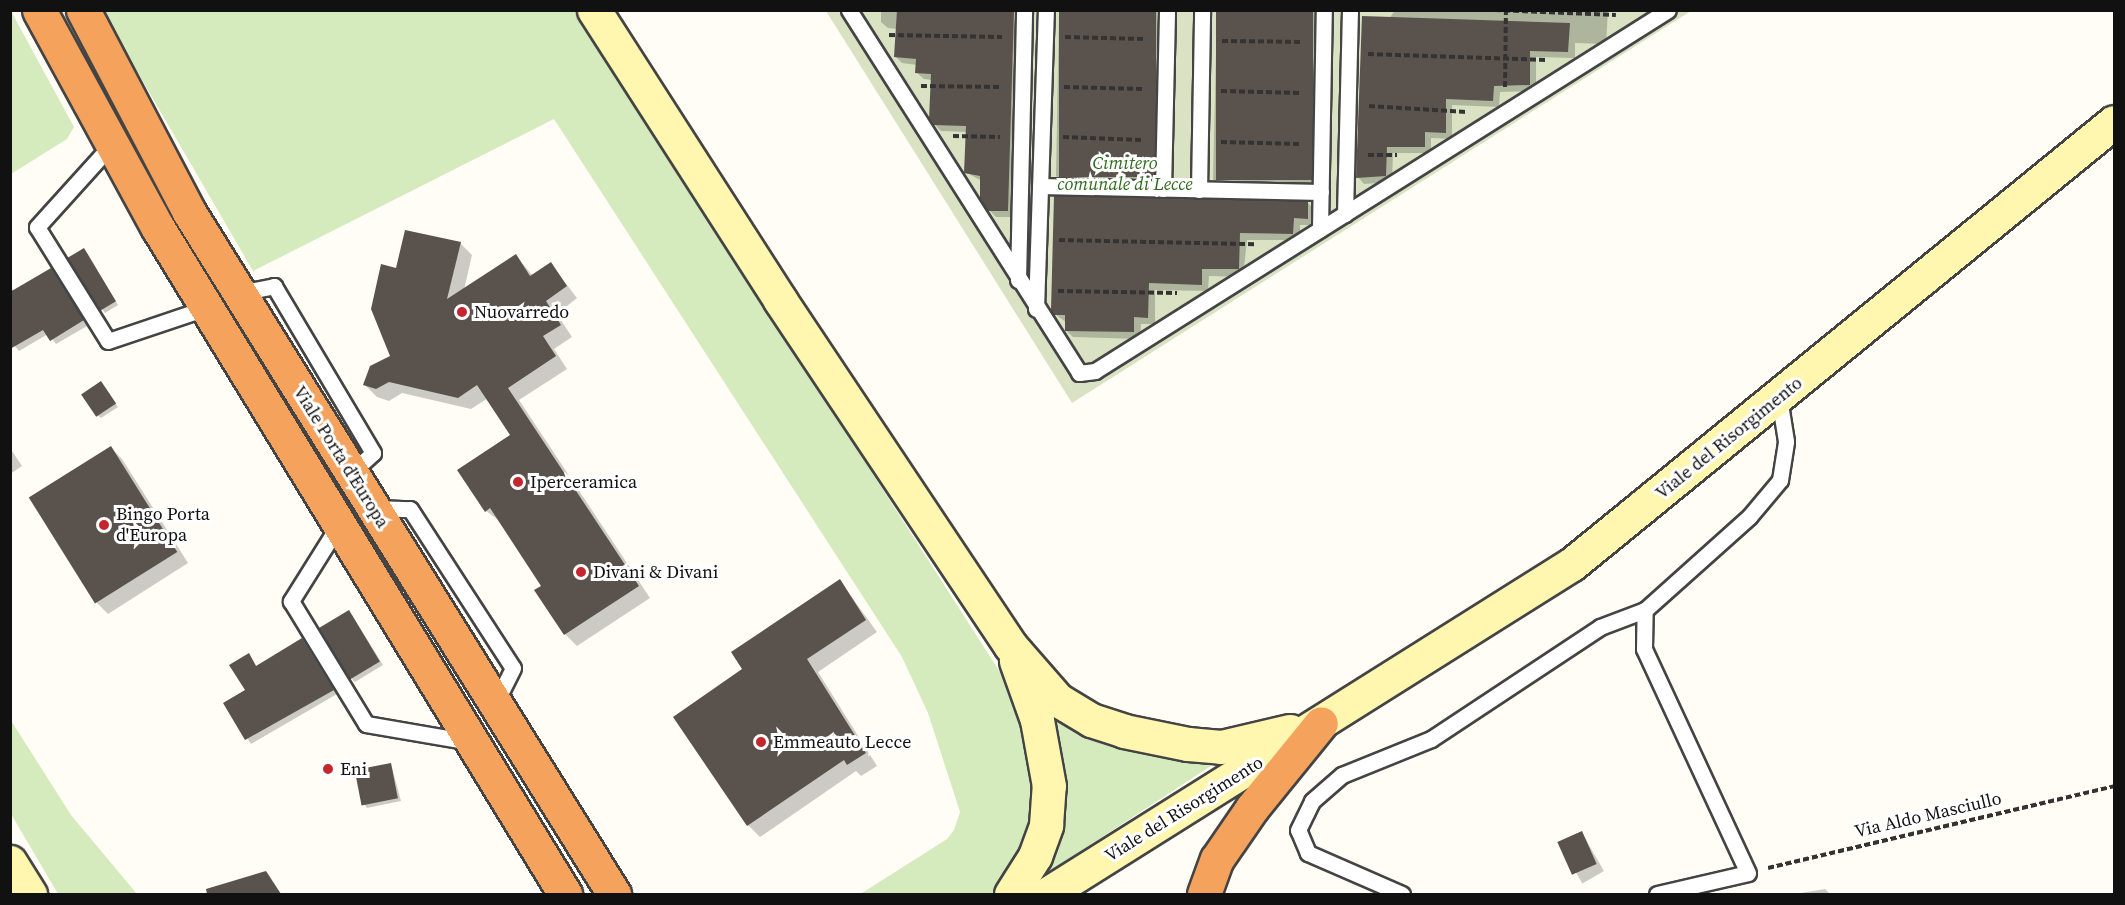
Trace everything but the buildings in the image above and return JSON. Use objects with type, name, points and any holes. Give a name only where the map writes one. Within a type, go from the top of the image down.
[{"type":"highway","name":"Viale Porta d'Europa","points":[[39,10],[112,144],[206,308],[565,894]]},
{"type":"highway","name":"Viale Porta d'Europa","points":[[83,10],[189,212],[614,894]]},
{"type":"highway","points":[[1204,894],[1217,859],[1228,842],[1321,723]]},
{"type":"main road","points":[[594,10],[780,300],[1010,645],[1058,700],[1091,720],[1124,731],[1221,747],[1321,723]]},
{"type":"main road","name":"Viale del Risorgimento","points":[[1047,894],[1572,564],[1779,398],[2115,122]]},
{"type":"main road","points":[[1010,645],[1037,720],[1049,786],[1046,825],[1035,856],[1011,894]]},
{"type":"main road","name":"Viale del Risorgimento","points":[[1079,894],[1321,723]]},
{"type":"main road","points":[[10,862],[30,894]]},
{"type":"lane","points":[[849,10],[1018,281],[1079,374],[1095,371],[1668,10]]},
{"type":"lane","points":[[1018,281],[1024,10]]},
{"type":"lane","points":[[1036,309],[1046,10]]},
{"type":"lane","points":[[1163,189],[1167,10]]},
{"type":"lane","points":[[1199,190],[1202,10]]},
{"type":"lane","points":[[1320,229],[1324,10]]},
{"type":"lane","points":[[1345,214],[1350,10]]},
{"type":"lane","points":[[112,144],[37,227],[108,340],[206,308]]},
{"type":"lane","points":[[1040,186],[1321,192]]},
{"type":"lane","points":[[1402,894],[1308,853],[1298,830],[1312,801],[1342,776],[1431,739],[1600,627],[1645,610],[1749,517],[1780,480],[1786,441],[1779,398]]},
{"type":"lane","points":[[338,526],[291,601],[366,724],[471,742]]},
{"type":"lane","points":[[1645,610],[1644,649],[1748,873],[1657,894]]},
{"type":"path","points":[[1495,10],[1621,15]]},
{"type":"path","points":[[1348,105],[1504,114],[1506,11]]},
{"type":"path","points":[[864,35],[1024,37]]},
{"type":"path","points":[[1045,37],[1166,40]]},
{"type":"path","points":[[1202,40],[1323,43]]},
{"type":"path","points":[[1349,54],[1505,60],[1589,60]]},
{"type":"path","points":[[896,86],[1023,87]]},
{"type":"path","points":[[1043,87],[1165,89]]},
{"type":"path","points":[[1201,90],[1323,94]]},
{"type":"path","points":[[927,135],[1021,137]]},
{"type":"path","points":[[1041,136],[1164,141]]},
{"type":"path","points":[[1200,141],[1322,145]]},
{"type":"path","points":[[1346,154],[1436,157]]},
{"type":"path","points":[[1038,239],[1296,245]]},
{"type":"path","points":[[1036,290],[1218,294]]},
{"type":"path","name":"Via Aldo Masciullo","points":[[1748,873],[2115,786]]},
{"type":"green space","points":[[11,11],[74,127],[67,139],[11,174]]},
{"type":"green space","points":[[102,11],[576,11],[1007,683],[1038,774],[1033,816],[1020,853],[994,894],[862,893],[947,839],[954,830],[960,812],[928,713],[902,657],[554,119],[253,271]]},
{"type":"green space","name":"Cimitero comunale di Lecce","points":[[826,11],[1691,11],[1072,403]]},
{"type":"green space","points":[[1048,710],[1109,742],[1149,756],[1211,761],[1214,764],[1047,873],[1042,868]]},
{"type":"green space","points":[[10,719],[71,815],[137,894],[58,894],[11,814]]},
{"type":"place","name":"Nuovarredo","points":[[462,312]]},
{"type":"place","name":"Iperceramica","points":[[518,482]]},
{"type":"place","name":"Bingo Porta d'Europa","points":[[104,525]]},
{"type":"place","name":"Divani & Divani","points":[[581,572]]},
{"type":"place","name":"Emmeauto Lecce","points":[[761,742]]},
{"type":"place","name":"Eni","points":[[328,769]]}]
